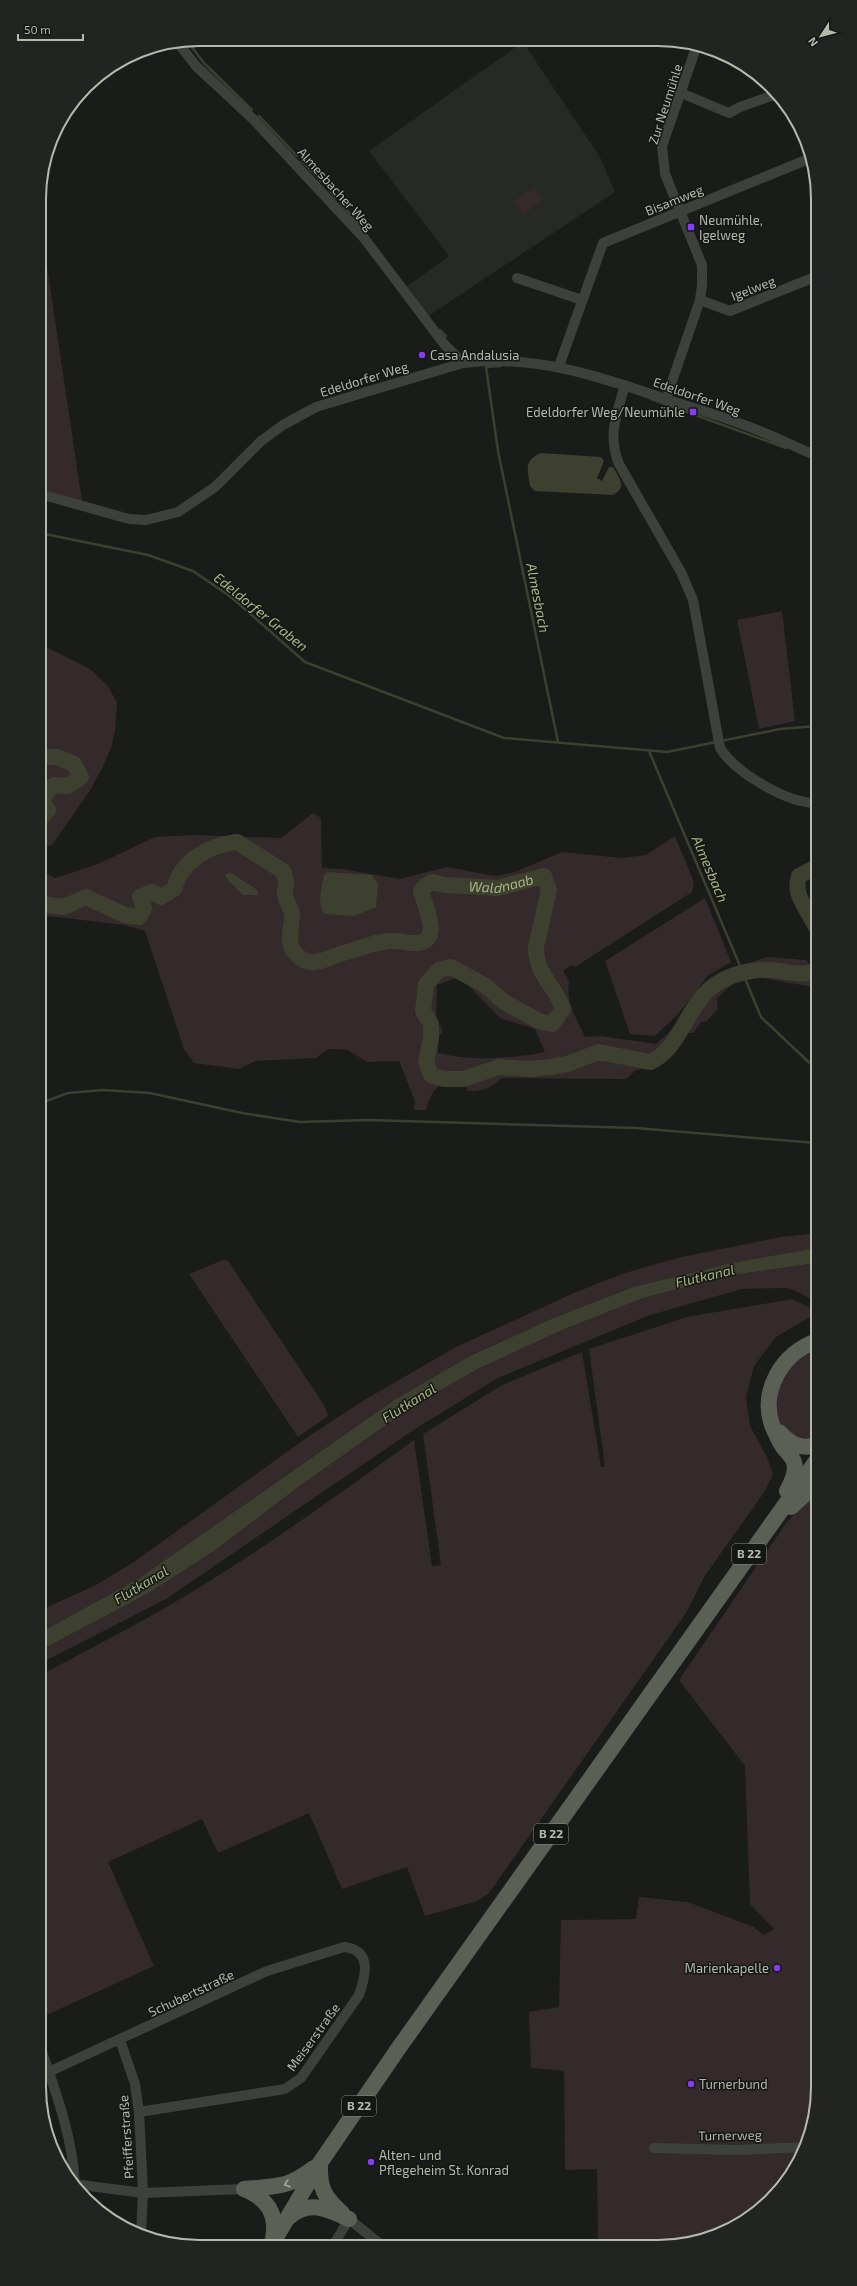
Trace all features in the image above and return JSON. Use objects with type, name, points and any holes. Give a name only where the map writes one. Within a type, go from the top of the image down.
[{"type":"main road","points":[[774,1520],[795,1472],[794,1462],[782,1446],[772,1425],[770,1400],[772,1383],[779,1371],[797,1350],[811,1344]]},
{"type":"main road","points":[[772,1425],[788,1442],[808,1448],[811,1447]]},
{"type":"main road","name":"B 22","points":[[274,2240],[320,2163],[398,2049],[811,1468]]},
{"type":"main road","name":"B 22","points":[[774,1520],[799,1501],[811,1489]]},
{"type":"main road","points":[[244,2189],[285,2186],[293,2183],[320,2163]]},
{"type":"main road","points":[[320,2163],[322,2188],[328,2200],[349,2219]]},
{"type":"main road","points":[[244,2189],[259,2197],[269,2206],[273,2214],[274,2231],[273,2240]]},
{"type":"main road","points":[[284,2222],[294,2213],[305,2208],[316,2206],[327,2208],[349,2219]]},
{"type":"street","name":"Almesbacher Weg","points":[[181,47],[196,66],[253,118],[364,238],[444,344],[463,362]]},
{"type":"street","name":"Zur Neumühle","points":[[666,399],[700,300],[702,285],[702,265],[665,174],[662,146],[695,50]]},
{"type":"street","points":[[681,94],[729,114],[740,107],[771,96]]},
{"type":"street","name":"Bisamweg","points":[[559,366],[603,243],[806,160]]},
{"type":"street","points":[[517,278],[582,300]]},
{"type":"street","name":"Igelweg","points":[[700,300],[730,311],[811,279]]},
{"type":"street","name":"Edeldorfer Weg","points":[[46,496],[129,519],[146,520],[178,512],[215,487],[261,441],[283,425],[316,407],[463,362],[505,360],[559,366],[625,385],[759,431],[811,453]]},
{"type":"street","points":[[625,385],[613,434],[614,449],[620,464],[681,572],[693,600],[718,743],[731,764],[765,786],[807,803],[811,803]]},
{"type":"street","name":"Schubertstraße","points":[[46,2074],[267,1971],[327,1951],[344,1947],[354,1948]]},
{"type":"street","name":"Meiserstraße","points":[[139,2112],[285,2089],[294,2084],[301,2078],[359,1994],[364,1980],[364,1960],[362,1954],[354,1948]]},
{"type":"street","name":"Pfeifferstraße","points":[[120,2040],[135,2084],[139,2112],[143,2193],[141,2229]]},
{"type":"street","points":[[46,2074],[67,2133],[73,2163],[74,2174]]},
{"type":"street","name":"Turnerweg","points":[[654,2148],[736,2150],[798,2147]]},
{"type":"street","points":[[82,2186],[143,2193],[244,2189]]},
{"type":"street","points":[[336,2240],[349,2219],[375,2240]]},
{"type":"shaded area","points":[[517,46],[526,46],[600,157],[615,192],[427,317],[406,287],[449,256],[369,151]]},
{"type":"shaded area","points":[[534,187],[544,199],[523,215],[513,202]]},
{"type":"shaded area","points":[[46,260],[82,501],[46,491]]},
{"type":"shaded area","points":[[782,611],[795,721],[759,729],[737,620]]},
{"type":"shaded area","points":[[46,647],[90,669],[108,686],[117,703],[115,731],[111,748],[103,766],[91,789],[52,845],[46,846]]},
{"type":"shaded area","points":[[313,813],[321,818],[322,868],[342,869],[400,879],[447,867],[495,876],[515,872],[562,852],[622,858],[646,855],[675,836],[694,882],[692,892],[575,967],[572,965],[563,971],[569,981],[568,989],[572,1010],[585,1037],[601,1036],[656,1044],[677,1025],[694,995],[677,1015],[655,1036],[630,1034],[605,961],[705,898],[731,962],[707,976],[697,991],[725,970],[768,957],[806,960],[811,966],[811,987],[756,977],[735,982],[717,998],[718,1009],[707,1021],[701,1022],[693,1033],[685,1033],[657,1067],[636,1070],[626,1079],[502,1078],[495,1084],[478,1091],[468,1091],[464,1083],[466,1080],[449,1083],[435,1090],[426,1110],[414,1110],[415,1101],[399,1061],[367,1062],[348,1050],[328,1049],[316,1058],[255,1061],[239,1069],[194,1063],[184,1049],[145,931],[124,925],[46,916],[46,873],[55,878],[98,864],[155,837],[193,835],[281,838]],"holes":[[[460,977],[500,1018],[535,1029],[545,1052],[505,1058],[464,1057],[438,1053],[438,1037],[442,1033],[441,1026],[436,1023],[437,985]]]},
{"type":"shaded area","points":[[811,1234],[811,1249],[731,1263],[633,1287],[551,1319],[470,1356],[394,1400],[138,1579],[46,1629],[46,1608],[94,1586],[134,1562],[309,1436],[366,1399],[456,1347],[576,1292],[625,1273],[677,1258],[781,1237]]},
{"type":"shaded area","points":[[223,1260],[228,1261],[324,1405],[328,1416],[298,1437],[189,1274]]},
{"type":"shaded area","points":[[811,1264],[811,1299],[787,1288],[742,1289],[650,1315],[498,1378],[415,1429],[166,1599],[46,1660],[46,1647],[149,1593],[214,1551],[297,1488],[417,1403],[478,1369],[560,1331],[643,1298],[733,1275]]},
{"type":"shaded area","points":[[792,1299],[811,1308],[811,1317],[776,1337],[754,1366],[746,1397],[750,1426],[767,1457],[773,1474],[765,1491],[704,1577],[686,1613],[489,1893],[477,1901],[425,1916],[407,1867],[342,1889],[309,1813],[218,1853],[202,1819],[108,1862],[154,1966],[46,2015],[46,1672],[188,1595],[286,1531],[414,1440],[432,1566],[441,1565],[423,1434],[502,1385],[582,1352],[601,1467],[605,1467],[589,1349],[687,1317]]},
{"type":"shaded area","points":[[811,1352],[811,1439],[802,1442],[781,1430],[775,1413],[776,1394],[792,1363]]},
{"type":"shaded area","points":[[811,1497],[811,2097],[806,2127],[791,2164],[773,2188],[759,2202],[734,2220],[707,2232],[678,2239],[598,2240],[597,2169],[565,2170],[564,2071],[531,2068],[529,2012],[559,2007],[561,1920],[636,1919],[639,1897],[688,1902],[754,1927],[763,1935],[774,1929],[750,1904],[745,1766],[679,1680],[786,1523]]},
{"type":"water","points":[[540,453],[601,457],[604,461],[597,478],[602,481],[609,467],[613,467],[621,482],[620,489],[613,495],[535,491],[530,486],[528,466],[531,460]]},
{"type":"water","points":[[230,872],[257,890],[258,895],[243,895],[226,878],[225,875]]},
{"type":"water","points":[[327,872],[372,875],[378,884],[376,907],[354,916],[325,914],[322,910],[320,895],[324,875]]},
{"type":"water","name":"Flutkanal","points":[[811,1249],[811,1264],[733,1275],[643,1298],[560,1331],[478,1369],[417,1403],[297,1488],[214,1551],[149,1593],[46,1647],[46,1629],[138,1579],[394,1400],[470,1356],[551,1319],[633,1287],[731,1263]]},
{"type":"waterway","name":"Almesbach","points":[[191,46],[204,63],[252,110]]},
{"type":"waterway","name":"Almesbach","points":[[259,116],[297,156]]},
{"type":"waterway","name":"Almesbach","points":[[302,161],[325,185]]},
{"type":"waterway","name":"Almesbach","points":[[329,190],[336,198]]},
{"type":"waterway","name":"Almesbach","points":[[341,203],[360,226]]},
{"type":"waterway","name":"Almesbach","points":[[440,330],[446,336]]},
{"type":"waterway","name":"Almesbach","points":[[501,366],[486,367],[498,451],[558,742]]},
{"type":"waterway","points":[[651,399],[786,448]]},
{"type":"waterway","name":"Edeldorfer Graben","points":[[46,534],[148,555],[193,571],[231,597],[305,662],[504,738],[667,752],[716,742]]},
{"type":"waterway","name":"Almesbach","points":[[721,741],[780,729],[811,726]]},
{"type":"waterway","name":"Almesbach","points":[[649,751],[743,973]]},
{"type":"waterway","name":"Waldnaab","points":[[46,757],[57,757],[74,764],[81,777],[68,786],[54,785],[46,794]]},
{"type":"waterway","name":"Waldnaab","points":[[46,807],[48,810],[46,812]]},
{"type":"waterway","name":"Waldnaab","points":[[46,905],[64,907],[86,897],[125,915],[139,917],[144,908],[140,897],[152,892],[161,897],[174,889],[183,870],[198,856],[217,847],[237,842],[283,871],[286,882],[285,897],[292,914],[290,937],[291,946],[299,957],[306,961],[319,962],[340,954],[382,942],[397,941],[418,943],[425,940],[429,936],[431,929],[421,891],[425,886],[432,882],[445,885],[498,888],[544,876],[549,890],[536,947],[537,957],[542,973],[555,992],[563,1009],[552,1024],[539,1021],[504,1002],[486,986],[451,967],[439,970],[426,984],[423,1011],[431,1024],[431,1038],[426,1062],[431,1075],[444,1079],[463,1079],[499,1067],[530,1069],[550,1067],[567,1064],[599,1052],[650,1062],[661,1056],[670,1046],[700,999],[721,981],[745,972],[758,970],[771,970],[799,974],[811,973]]},
{"type":"waterway","name":"Waldnaab","points":[[811,870],[799,876],[797,883],[799,896],[811,918]]},
{"type":"waterway","name":"Almesbach","points":[[744,976],[761,1017],[811,1064]]},
{"type":"waterway","points":[[46,1101],[68,1093],[103,1090],[150,1093],[242,1113],[300,1122],[368,1120],[636,1128],[811,1143]]},
{"type":"place","name":"Neumühle, Igelweg","points":[[691,227]]},
{"type":"place","name":"Casa Andalusia","points":[[422,355]]},
{"type":"place","name":"Edeldorfer Weg/Neumühle","points":[[693,412]]},
{"type":"place","name":"Marienkapelle","points":[[777,1968]]},
{"type":"place","name":"Turnerbund","points":[[691,2084]]},
{"type":"place","name":"Alten- und Pflegeheim St. Konrad","points":[[371,2162]]}]
